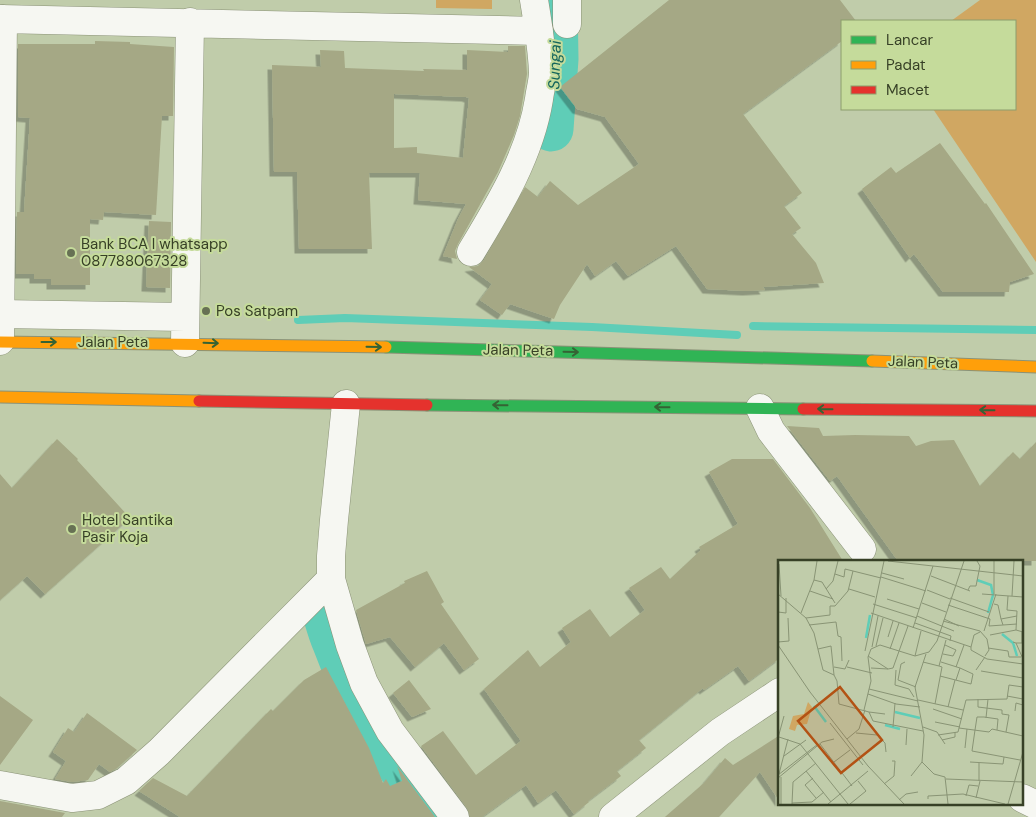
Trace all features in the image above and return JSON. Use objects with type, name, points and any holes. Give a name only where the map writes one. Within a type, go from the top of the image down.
[{"type":"main road","name":"Jalan Peta","points":[[185,330],[738,356],[1036,367]]},
{"type":"main road","points":[[0,397],[346,404],[1036,411]]},
{"type":"street","points":[[471,252],[501,203],[524,153],[536,118],[543,74],[534,0]]},
{"type":"street","points":[[0,328],[2,19],[539,30]]},
{"type":"street","points":[[185,330],[190,22]]},
{"type":"street","name":"Jalan Peta","points":[[0,328],[185,330]]},
{"type":"street","points":[[346,404],[334,520],[331,579],[350,644],[364,683],[390,731],[455,817]]},
{"type":"street","points":[[760,408],[771,431],[862,549]]},
{"type":"street","points":[[0,785],[72,798],[102,806],[126,781],[159,752],[331,579]]},
{"type":"street","points":[[613,817],[720,732],[778,693]]},
{"type":"street","points":[[1024,799],[1036,805]]},
{"type":"shaded area","points":[[436,0],[492,0],[492,9],[436,8]]},
{"type":"shaded area","points":[[980,0],[1036,0],[1036,262],[934,110],[1016,110],[1016,20],[952,20]]},
{"type":"building","points":[[669,0],[840,0],[855,20],[841,20],[841,42],[743,114],[802,193],[784,206],[801,228],[792,234],[816,263],[824,283],[763,287],[765,290],[747,291],[707,289],[676,246],[628,276],[616,261],[595,276],[587,264],[560,305],[554,319],[510,304],[502,315],[480,300],[492,284],[469,267],[478,266],[484,260],[525,187],[538,197],[550,181],[578,205],[639,164],[605,117],[577,109],[560,87]]},
{"type":"building","points":[[95,41],[130,42],[130,44],[174,47],[173,116],[162,116],[156,215],[104,212],[103,220],[90,219],[90,285],[51,285],[51,279],[34,279],[34,274],[16,274],[17,212],[24,212],[30,118],[18,117],[18,44],[95,44]]},
{"type":"building","points":[[508,46],[525,46],[527,74],[520,116],[498,172],[458,244],[455,251],[457,259],[443,256],[466,204],[418,200],[420,173],[369,173],[372,249],[299,249],[297,172],[274,172],[272,65],[321,67],[320,50],[344,51],[345,68],[424,71],[423,69],[467,70],[467,50],[508,52]],"holes":[[[394,94],[469,98],[463,158],[417,153],[417,147],[394,148]]]},
{"type":"building","points":[[940,143],[986,203],[1034,274],[1010,282],[1009,292],[943,292],[914,254],[910,258],[862,189],[891,167],[896,173]]},
{"type":"building","points":[[149,221],[171,222],[170,288],[146,287]]},
{"type":"building","points":[[787,426],[819,428],[823,436],[909,436],[916,446],[931,441],[954,440],[980,486],[1013,452],[1020,459],[1036,442],[1036,561],[897,560],[837,476],[830,481]]},
{"type":"building","points":[[57,439],[78,459],[130,518],[45,594],[27,576],[0,600],[0,474],[12,488]]},
{"type":"building","points":[[732,459],[773,459],[810,508],[842,560],[778,560],[778,659],[749,681],[738,666],[704,690],[703,688],[639,740],[646,748],[617,771],[621,776],[574,814],[556,790],[538,803],[526,785],[482,817],[470,817],[467,808],[421,746],[443,731],[476,775],[521,741],[484,689],[528,650],[540,667],[571,642],[562,628],[590,609],[610,637],[645,610],[629,588],[661,567],[670,579],[701,550],[699,547],[738,524],[709,472]]},
{"type":"building","points":[[427,571],[444,602],[441,604],[479,659],[464,670],[444,643],[415,667],[390,637],[366,644],[356,610],[405,583],[404,581]]},
{"type":"building","points":[[326,667],[369,748],[383,783],[386,779],[390,786],[402,781],[397,766],[435,817],[180,817],[139,791],[153,778],[187,796],[271,709],[273,711],[304,680]]},
{"type":"building","points":[[409,680],[431,709],[412,717],[393,693]]},
{"type":"building","points":[[0,696],[33,720],[0,765]]},
{"type":"building","points":[[87,713],[137,750],[110,772],[99,764],[88,780],[72,782],[55,779],[66,761],[53,752],[68,728],[74,732]]},
{"type":"building","points":[[778,736],[778,799],[760,772],[719,817],[665,817],[704,783],[725,758],[733,765]]},
{"type":"building","points":[[0,801],[65,813],[62,817],[0,817]]},
{"type":"waterway","name":"Sungai","points":[[551,129],[556,59],[555,0]]},
{"type":"waterway","points":[[298,320],[345,318],[592,327],[737,335]]},
{"type":"waterway","points":[[753,326],[1036,330]]},
{"type":"waterway","points":[[322,604],[343,665],[366,711],[406,776],[436,817]]},
{"type":"traffic: fast","points":[[386,347],[872,361]]},
{"type":"traffic: fast","points":[[427,405],[803,409]]},
{"type":"traffic: slow","points":[[0,342],[386,347]]},
{"type":"traffic: slow","points":[[872,361],[1036,367]]},
{"type":"traffic: slow","points":[[0,397],[199,401]]},
{"type":"traffic: jam","points":[[199,401],[427,405]]},
{"type":"traffic: jam","points":[[803,409],[1036,411]]},
{"type":"place","name":"Bank BCA I whatsapp 087788067328","points":[[71,253]]},
{"type":"place","name":"Pos Satpam","points":[[206,311]]},
{"type":"place","name":"Hotel Santika Pasir Koja","points":[[72,529]]}]
